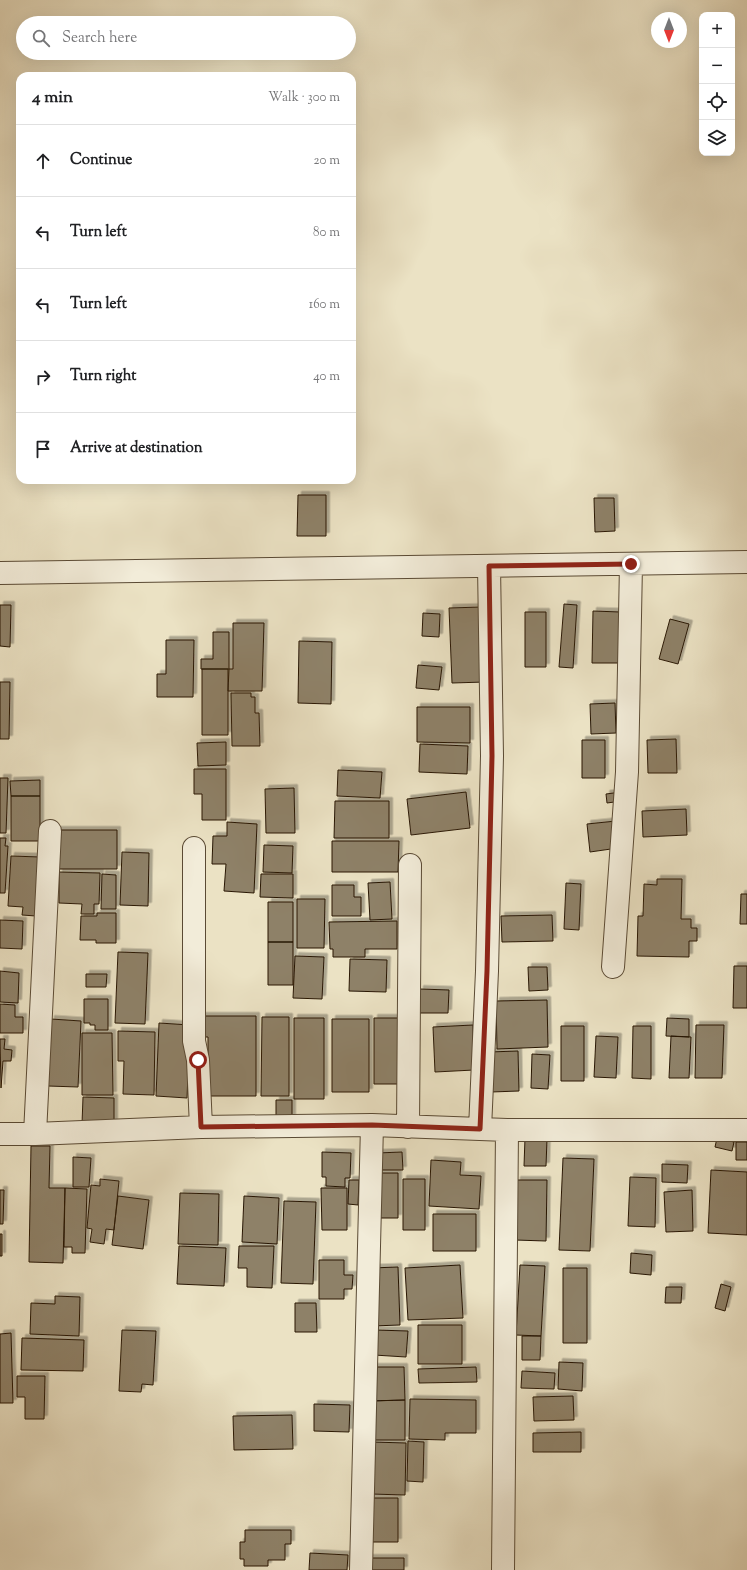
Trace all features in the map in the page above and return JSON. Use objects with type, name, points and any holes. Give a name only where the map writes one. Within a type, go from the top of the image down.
[{"type":"street","points":[[0,573],[747,562]]},
{"type":"street","points":[[613,967],[627,772],[631,564]]},
{"type":"street","points":[[480,1129],[487,971],[492,764],[489,566]]},
{"type":"street","points":[[35,1134],[50,831]]},
{"type":"street","points":[[194,848],[194,1041],[198,1060],[201,1127]]},
{"type":"street","points":[[408,1127],[410,865]]},
{"type":"street","points":[[0,1134],[35,1134],[201,1127],[372,1125],[507,1130],[747,1130]]},
{"type":"street","points":[[361,1570],[372,1125]]},
{"type":"street","points":[[503,1570],[507,1130]]},
{"type":"building","points":[[298,495],[326,495],[326,536],[297,536]]},
{"type":"building","points":[[594,498],[614,498],[615,531],[595,532]]},
{"type":"building","points":[[564,604],[577,605],[573,668],[559,667]]},
{"type":"building","points":[[0,605],[11,605],[10,647],[0,646]]},
{"type":"building","points":[[482,607],[485,682],[452,683],[449,608]]},
{"type":"building","points":[[593,611],[620,612],[619,663],[592,663]]},
{"type":"building","points":[[525,612],[546,612],[546,667],[525,667]]},
{"type":"building","points":[[423,613],[440,614],[439,637],[422,636]]},
{"type":"building","points":[[670,619],[689,624],[678,664],[659,659]]},
{"type":"building","points":[[233,623],[264,623],[262,691],[228,691],[229,669],[233,669]]},
{"type":"building","points":[[213,632],[229,632],[229,669],[201,669],[201,659],[213,659]]},
{"type":"building","points":[[166,640],[194,640],[193,697],[157,697],[157,674],[166,674]]},
{"type":"building","points":[[299,641],[332,642],[331,704],[298,703]]},
{"type":"building","points":[[418,665],[442,667],[439,690],[416,688]]},
{"type":"building","points":[[202,669],[228,669],[228,735],[202,735]]},
{"type":"building","points":[[0,682],[10,682],[9,739],[0,739]]},
{"type":"building","points":[[231,693],[251,693],[251,697],[255,697],[255,713],[259,713],[260,746],[232,746]]},
{"type":"building","points":[[615,703],[616,733],[591,734],[590,704]]},
{"type":"building","points":[[417,707],[470,707],[470,743],[417,742]]},
{"type":"building","points":[[676,739],[677,773],[648,773],[647,740]]},
{"type":"building","points":[[582,740],[605,740],[605,778],[582,778]]},
{"type":"building","points":[[226,742],[226,765],[198,766],[197,743]]},
{"type":"building","points":[[420,744],[468,746],[467,774],[419,772]]},
{"type":"building","points":[[194,769],[226,769],[226,820],[202,820],[202,794],[194,794]]},
{"type":"building","points":[[338,770],[382,772],[380,798],[337,796]]},
{"type":"building","points":[[0,778],[8,778],[6,833],[0,833]]},
{"type":"building","points":[[40,780],[40,796],[11,796],[10,781]]},
{"type":"building","points":[[294,788],[295,833],[266,833],[265,789]]},
{"type":"building","points":[[466,792],[470,828],[411,835],[407,799]]},
{"type":"building","points":[[621,792],[622,801],[607,803],[606,794]]},
{"type":"building","points":[[11,796],[40,796],[40,841],[11,841]]},
{"type":"building","points":[[335,801],[389,801],[389,838],[334,838]]},
{"type":"building","points":[[686,809],[687,835],[643,837],[642,811]]},
{"type":"building","points":[[616,821],[618,848],[590,852],[587,824]]},
{"type":"building","points":[[227,822],[257,824],[254,893],[224,891],[226,864],[212,864],[213,836],[227,836]]},
{"type":"building","points":[[57,830],[117,830],[117,869],[57,869]]},
{"type":"building","points":[[0,838],[6,838],[5,846],[8,846],[5,893],[0,893]]},
{"type":"building","points":[[332,841],[399,841],[398,872],[332,872]]},
{"type":"building","points":[[264,845],[293,846],[292,873],[263,872]]},
{"type":"building","points":[[122,852],[149,853],[148,906],[120,905]]},
{"type":"building","points":[[11,856],[40,857],[36,916],[22,915],[23,907],[8,906]]},
{"type":"building","points":[[59,872],[100,873],[99,904],[94,904],[94,914],[81,914],[82,904],[59,903]]},
{"type":"building","points":[[102,874],[116,875],[116,909],[101,909]]},
{"type":"building","points":[[261,874],[293,874],[293,898],[260,897]]},
{"type":"building","points":[[657,879],[682,879],[681,919],[691,919],[691,928],[697,928],[697,941],[689,941],[689,957],[637,956],[638,916],[643,916],[644,884],[657,885]]},
{"type":"building","points":[[390,882],[392,919],[370,920],[368,883]]},
{"type":"building","points":[[566,883],[581,884],[579,930],[564,929]]},
{"type":"building","points":[[332,885],[354,885],[354,897],[361,897],[361,916],[332,916]]},
{"type":"building","points":[[741,894],[747,894],[747,924],[740,924]]},
{"type":"building","points":[[297,899],[325,899],[324,948],[297,948]]},
{"type":"building","points":[[268,902],[293,902],[293,942],[268,942]]},
{"type":"building","points":[[97,913],[116,913],[116,943],[96,943],[96,940],[80,940],[81,916],[97,916]]},
{"type":"building","points":[[552,915],[553,941],[502,942],[501,916]]},
{"type":"building","points":[[0,920],[23,921],[22,949],[0,948]]},
{"type":"building","points":[[397,921],[397,949],[365,949],[365,957],[333,957],[333,949],[330,949],[329,922]]},
{"type":"building","points":[[268,942],[293,942],[293,985],[268,985]]},
{"type":"building","points":[[118,952],[148,953],[145,1024],[115,1023]]},
{"type":"building","points":[[295,956],[324,957],[322,999],[293,998]]},
{"type":"building","points":[[350,959],[387,960],[386,992],[349,991]]},
{"type":"building","points":[[734,966],[747,966],[747,1008],[733,1008]]},
{"type":"building","points":[[528,967],[547,967],[548,990],[529,991]]},
{"type":"building","points":[[0,971],[19,973],[18,1003],[0,1002]]},
{"type":"building","points":[[86,974],[107,974],[106,987],[86,987]]},
{"type":"building","points":[[420,989],[449,990],[448,1013],[419,1013]]},
{"type":"building","points":[[84,999],[108,999],[108,1030],[95,1030],[95,1025],[84,1023]]},
{"type":"building","points":[[547,1000],[548,1047],[497,1049],[496,1001]]},
{"type":"building","points":[[0,1004],[15,1005],[15,1017],[23,1017],[23,1033],[0,1033]]},
{"type":"building","points":[[198,1016],[256,1016],[256,1096],[208,1096],[208,1037],[198,1037]]},
{"type":"building","points":[[262,1017],[289,1017],[289,1096],[261,1096]]},
{"type":"building","points":[[294,1018],[324,1018],[324,1099],[294,1099]]},
{"type":"building","points":[[374,1018],[404,1018],[403,1084],[374,1084]]},
{"type":"building","points":[[667,1018],[689,1019],[689,1037],[666,1036]]},
{"type":"building","points":[[51,1019],[81,1021],[78,1087],[48,1086]]},
{"type":"building","points":[[332,1019],[369,1019],[369,1092],[332,1092]]},
{"type":"building","points":[[159,1023],[190,1025],[187,1098],[156,1096]]},
{"type":"building","points":[[473,1025],[474,1070],[435,1072],[433,1027]]},
{"type":"building","points":[[696,1025],[724,1025],[722,1078],[695,1078]]},
{"type":"building","points":[[561,1026],[584,1026],[584,1081],[561,1081]]},
{"type":"building","points":[[633,1026],[651,1026],[651,1079],[632,1078]]},
{"type":"building","points":[[118,1031],[155,1032],[154,1095],[123,1094],[124,1061],[118,1061]]},
{"type":"building","points":[[82,1033],[112,1033],[113,1095],[82,1095]]},
{"type":"building","points":[[596,1036],[618,1037],[616,1078],[594,1077]]},
{"type":"building","points":[[671,1036],[691,1037],[689,1078],[669,1078]]},
{"type":"building","points":[[0,1039],[5,1039],[4,1049],[12,1050],[11,1061],[3,1061],[1,1088]]},
{"type":"building","points":[[518,1051],[519,1091],[491,1092],[489,1052]]},
{"type":"building","points":[[532,1054],[550,1055],[548,1089],[531,1088]]},
{"type":"building","points":[[83,1097],[114,1098],[114,1125],[82,1124]]},
{"type":"building","points":[[276,1100],[292,1100],[292,1121],[276,1121]]},
{"type":"building","points":[[525,1138],[547,1139],[546,1166],[524,1166]]},
{"type":"building","points":[[717,1138],[734,1142],[732,1151],[715,1147]]},
{"type":"building","points":[[736,1142],[747,1142],[747,1160],[736,1160]]},
{"type":"building","points":[[31,1146],[50,1146],[49,1188],[65,1188],[63,1263],[29,1262]]},
{"type":"building","points":[[322,1152],[351,1153],[350,1178],[345,1178],[345,1187],[326,1186],[326,1177],[322,1177]]},
{"type":"building","points":[[402,1152],[403,1170],[378,1170],[377,1153]]},
{"type":"building","points":[[73,1157],[91,1158],[89,1187],[73,1187]]},
{"type":"building","points":[[563,1158],[594,1159],[590,1251],[559,1250]]},
{"type":"building","points":[[431,1160],[461,1162],[460,1175],[481,1176],[479,1209],[429,1206]]},
{"type":"building","points":[[662,1164],[688,1165],[687,1183],[662,1182]]},
{"type":"building","points":[[711,1170],[747,1172],[747,1235],[708,1233]]},
{"type":"building","points":[[372,1173],[398,1173],[398,1218],[372,1218]]},
{"type":"building","points":[[630,1177],[656,1178],[655,1227],[628,1226]]},
{"type":"building","points":[[100,1179],[119,1181],[114,1230],[106,1229],[104,1244],[90,1242],[92,1229],[87,1228],[91,1185],[100,1186]]},
{"type":"building","points":[[403,1179],[425,1179],[425,1230],[403,1230]]},
{"type":"building","points":[[349,1180],[359,1180],[358,1205],[348,1204]]},
{"type":"building","points":[[517,1180],[547,1180],[546,1241],[515,1240]]},
{"type":"building","points":[[65,1188],[87,1189],[85,1253],[72,1253],[72,1247],[64,1247]]},
{"type":"building","points":[[321,1188],[347,1188],[347,1230],[322,1230]]},
{"type":"building","points":[[0,1190],[4,1190],[3,1224],[0,1224]]},
{"type":"building","points":[[692,1190],[693,1231],[666,1232],[664,1192]]},
{"type":"building","points":[[180,1193],[219,1194],[218,1245],[178,1244]]},
{"type":"building","points":[[118,1196],[149,1200],[143,1249],[112,1245]]},
{"type":"building","points":[[244,1196],[279,1198],[277,1244],[242,1242]]},
{"type":"building","points":[[284,1201],[316,1202],[313,1284],[281,1283]]},
{"type":"building","points":[[433,1214],[476,1214],[476,1251],[433,1251]]},
{"type":"building","points":[[0,1234],[2,1234],[2,1256],[0,1256]]},
{"type":"building","points":[[179,1246],[226,1248],[224,1286],[177,1284]]},
{"type":"building","points":[[239,1246],[274,1246],[272,1288],[247,1287],[247,1268],[238,1268]]},
{"type":"building","points":[[631,1253],[652,1255],[651,1275],[630,1273]]},
{"type":"building","points":[[319,1260],[344,1260],[344,1275],[353,1275],[352,1289],[344,1289],[344,1299],[319,1299]]},
{"type":"building","points":[[460,1265],[463,1318],[408,1320],[405,1268]]},
{"type":"building","points":[[520,1265],[545,1266],[541,1336],[516,1335]]},
{"type":"building","points":[[398,1267],[400,1325],[372,1326],[371,1268]]},
{"type":"building","points":[[563,1268],[587,1268],[587,1343],[563,1343]]},
{"type":"building","points":[[721,1284],[731,1287],[725,1311],[715,1308]]},
{"type":"building","points":[[666,1287],[682,1287],[681,1303],[665,1303]]},
{"type":"building","points":[[55,1296],[80,1297],[79,1336],[30,1334],[31,1303],[55,1304]]},
{"type":"building","points":[[295,1303],[316,1303],[317,1332],[295,1332]]},
{"type":"building","points":[[418,1325],[462,1325],[462,1364],[418,1364]]},
{"type":"building","points":[[122,1330],[156,1331],[153,1385],[142,1384],[141,1392],[119,1391]]},
{"type":"building","points":[[375,1330],[408,1331],[406,1357],[374,1355]]},
{"type":"building","points":[[11,1333],[13,1403],[0,1403],[0,1334]]},
{"type":"building","points":[[522,1336],[541,1336],[540,1360],[522,1360]]},
{"type":"building","points":[[22,1338],[84,1340],[83,1371],[21,1370]]},
{"type":"building","points":[[559,1362],[583,1363],[582,1391],[558,1389]]},
{"type":"building","points":[[369,1367],[404,1367],[405,1400],[369,1401]]},
{"type":"building","points":[[476,1367],[477,1382],[419,1383],[418,1369]]},
{"type":"building","points":[[522,1371],[555,1373],[554,1389],[521,1388]]},
{"type":"building","points":[[17,1376],[45,1376],[44,1419],[25,1419],[25,1397],[17,1397]]},
{"type":"building","points":[[573,1396],[574,1420],[534,1421],[533,1397]]},
{"type":"building","points":[[410,1399],[476,1400],[476,1433],[445,1433],[445,1440],[409,1439]]},
{"type":"building","points":[[405,1400],[405,1440],[370,1440],[369,1401]]},
{"type":"building","points":[[314,1404],[350,1405],[349,1432],[314,1431]]},
{"type":"building","points":[[292,1415],[293,1449],[234,1450],[233,1416]]},
{"type":"building","points":[[581,1432],[581,1452],[533,1452],[533,1433]]},
{"type":"building","points":[[408,1441],[424,1442],[423,1482],[407,1481]]},
{"type":"building","points":[[372,1442],[406,1443],[405,1495],[371,1494]]},
{"type":"building","points":[[370,1498],[398,1498],[398,1542],[369,1542]]},
{"type":"building","points":[[245,1530],[291,1530],[291,1544],[285,1544],[285,1560],[268,1560],[268,1566],[244,1566],[244,1559],[240,1559],[240,1542],[245,1542]]},
{"type":"building","points":[[310,1553],[348,1555],[347,1570],[309,1570]]},
{"type":"building","points":[[367,1558],[404,1558],[404,1570],[367,1570]]},
{"type":"route","points":[[198,1060],[201,1127],[372,1125],[480,1129],[487,971],[492,756],[489,566],[631,564]]}]
